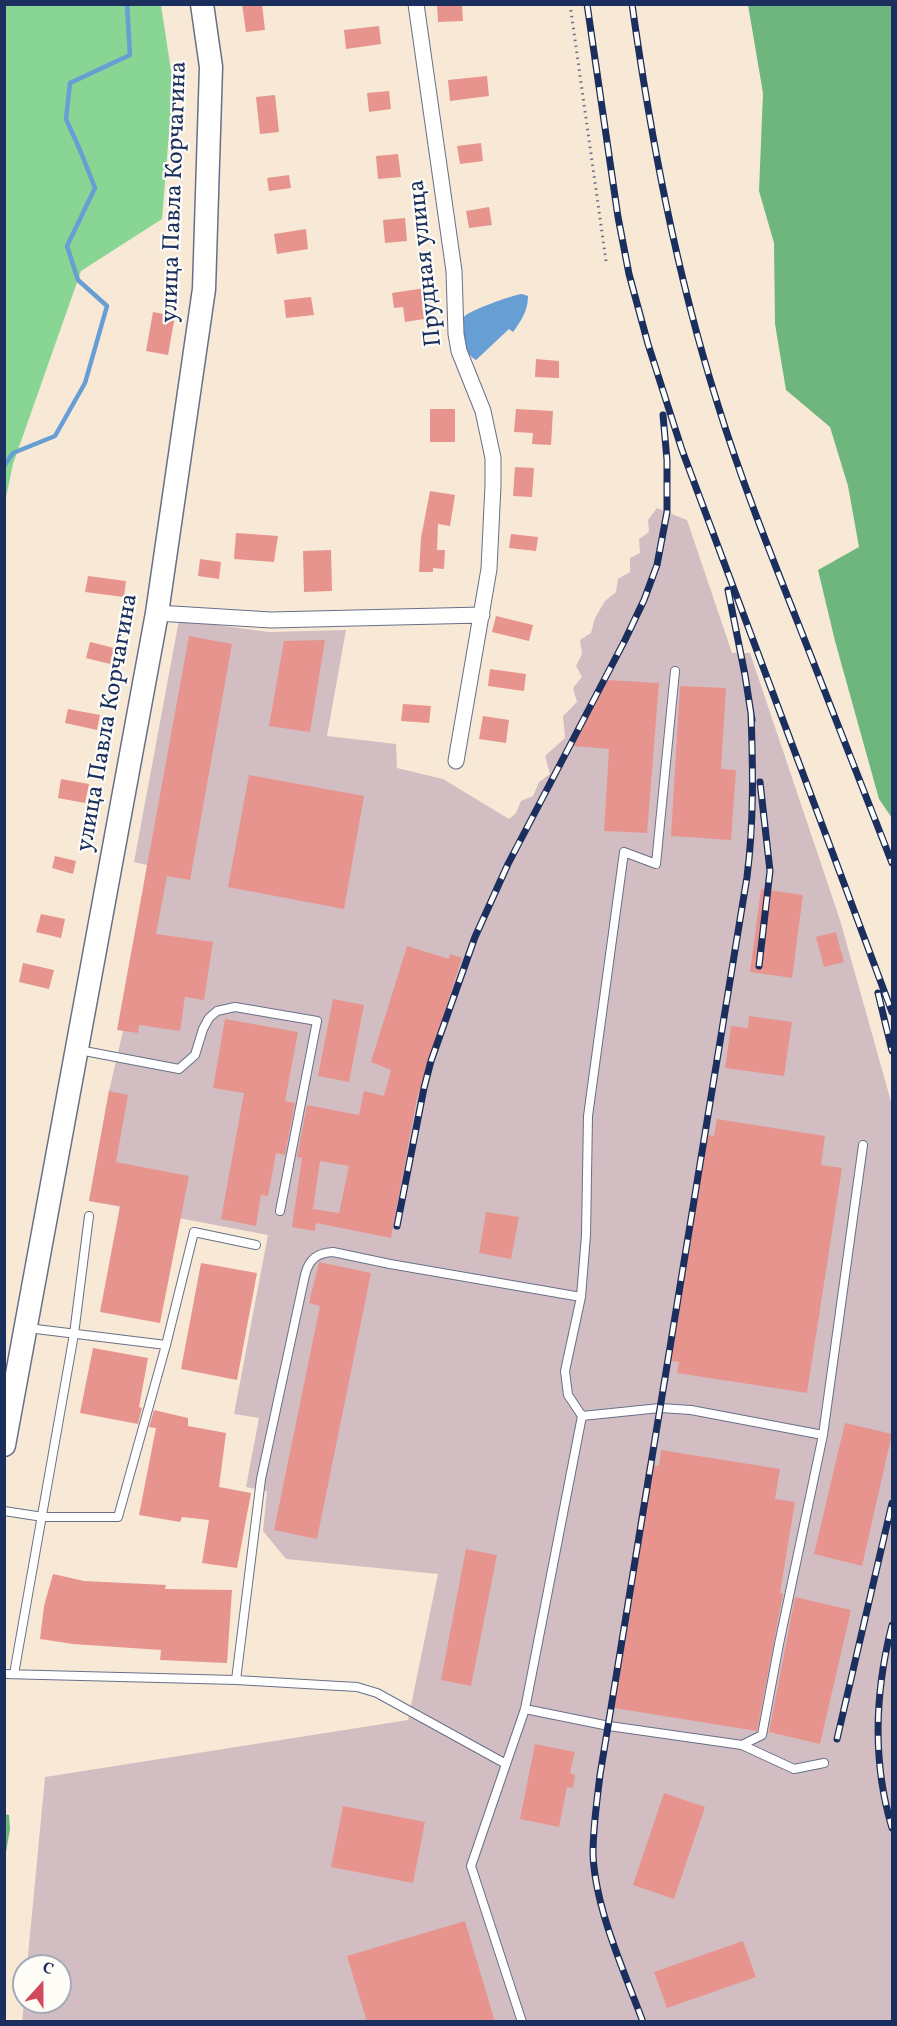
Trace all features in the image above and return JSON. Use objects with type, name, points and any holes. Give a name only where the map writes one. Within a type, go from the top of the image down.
[{"type":"main road","name":"улица Павла Корчагина","points":[[4,1445],[157,613],[204,289],[211,67],[202,4]]},
{"type":"street","name":"Прудная улица","points":[[416,4],[454,271],[456,334],[459,351],[483,411],[493,458],[491,543],[482,615],[456,761]]},
{"type":"street","points":[[157,613],[271,620],[482,615]]},
{"type":"lane","points":[[522,2022],[471,1866],[525,1709],[582,1416],[568,1395],[565,1371],[581,1296],[586,1235],[588,1116],[624,852],[656,864],[675,671]]},
{"type":"lane","points":[[77,1050],[179,1069],[195,1055],[209,1017],[222,1009],[235,1007],[317,1022],[280,1211]]},
{"type":"lane","points":[[742,1744],[762,1735],[823,1435],[863,1145]]},
{"type":"lane","points":[[14,1674],[75,1334],[89,1216]]},
{"type":"lane","points":[[4,1512],[43,1517],[118,1517],[166,1345],[194,1232],[256,1245]]},
{"type":"lane","points":[[236,1680],[261,1479],[305,1275],[312,1259],[324,1253],[333,1252],[390,1264],[581,1296]]},
{"type":"lane","points":[[27,1327],[166,1345]]},
{"type":"lane","points":[[582,1416],[660,1408],[691,1410],[823,1435]]},
{"type":"lane","points":[[4,1674],[236,1680],[357,1688],[377,1693],[506,1764]]},
{"type":"lane","points":[[525,1709],[609,1726],[742,1744],[794,1769],[824,1763]]},
{"type":"path","points":[[570,4],[606,261]]},
{"type":"shaded area","points":[[657,508],[687,520],[732,653],[750,653],[840,920],[892,1105],[892,2021],[22,2022],[23,2014],[72,2014],[72,1954],[28,1954],[45,1777],[408,1720],[438,1574],[286,1559],[263,1531],[267,1491],[246,1487],[259,1418],[234,1414],[268,1235],[89,1201],[109,1091],[123,1031],[147,865],[134,862],[179,620],[269,632],[346,630],[327,736],[396,744],[397,768],[443,779],[509,819],[516,813],[521,801],[533,796],[539,782],[550,774],[545,756],[565,738],[563,716],[577,702],[573,688],[582,677],[576,666],[582,654],[580,640],[591,633],[595,618],[605,601],[616,592],[618,579],[630,572],[630,558],[640,553],[639,539],[649,532],[648,520]]},
{"type":"green space","points":[[5,4],[161,5],[173,84],[162,219],[81,271],[13,464],[5,502]]},
{"type":"green space","points":[[748,5],[892,5],[892,818],[879,799],[835,641],[818,570],[859,547],[848,486],[830,427],[786,390],[775,324],[774,243],[759,191],[763,93]]},
{"type":"green space","points":[[5,1814],[9,1815],[10,1829],[5,1858]]},
{"type":"water","points":[[522,294],[528,296],[527,306],[513,332],[509,329],[476,360],[468,352],[463,341],[464,317],[473,311]]},
{"type":"building","points":[[242,4],[262,4],[265,30],[246,32]]},
{"type":"building","points":[[437,4],[462,4],[463,21],[438,22]]},
{"type":"building","points":[[379,26],[381,44],[346,49],[344,30]]},
{"type":"building","points":[[487,76],[489,96],[450,101],[448,80]]},
{"type":"building","points":[[389,91],[391,109],[369,112],[367,93]]},
{"type":"building","points":[[275,95],[279,132],[260,134],[256,97]]},
{"type":"building","points":[[481,143],[483,161],[460,164],[457,146]]},
{"type":"building","points":[[398,154],[401,177],[378,179],[376,156]]},
{"type":"building","points":[[289,175],[291,188],[269,191],[267,178]]},
{"type":"building","points":[[489,207],[492,225],[469,228],[466,211]]},
{"type":"building","points":[[405,218],[407,241],[385,243],[383,220]]},
{"type":"building","points":[[306,229],[308,249],[277,254],[274,234]]},
{"type":"building","points":[[425,288],[427,304],[422,305],[424,319],[405,322],[403,307],[394,308],[392,293]]},
{"type":"building","points":[[311,297],[314,315],[286,318],[284,300]]},
{"type":"building","points":[[153,312],[175,316],[168,355],[146,351]]},
{"type":"building","points":[[536,359],[559,361],[559,378],[535,377]]},
{"type":"building","points":[[430,409],[455,409],[455,442],[430,442]]},
{"type":"building","points":[[516,409],[553,411],[551,445],[532,444],[533,433],[514,432]]},
{"type":"building","points":[[515,467],[534,468],[532,497],[513,496]]},
{"type":"building","points":[[430,491],[455,495],[450,526],[438,524],[437,550],[445,550],[444,569],[433,568],[433,572],[419,572],[421,538]]},
{"type":"building","points":[[236,533],[278,536],[274,562],[234,559]]},
{"type":"building","points":[[511,534],[538,537],[536,551],[509,548]]},
{"type":"building","points":[[331,550],[332,591],[304,592],[303,551]]},
{"type":"building","points":[[200,559],[221,562],[219,579],[198,576]]},
{"type":"building","points":[[88,576],[126,581],[124,597],[85,592]]},
{"type":"building","points":[[496,616],[533,625],[529,641],[492,632]]},
{"type":"building","points":[[189,636],[232,644],[190,880],[167,876],[156,934],[213,942],[204,1000],[185,997],[180,1031],[139,1025],[138,1033],[117,1030]]},
{"type":"building","points":[[325,640],[310,732],[269,726],[284,641]]},
{"type":"building","points":[[90,642],[114,648],[110,664],[86,658]]},
{"type":"building","points":[[490,669],[526,674],[524,691],[488,686]]},
{"type":"building","points":[[608,680],[659,683],[647,833],[604,831],[609,749],[573,746]]},
{"type":"building","points":[[680,686],[726,688],[721,769],[736,770],[731,840],[671,836]]},
{"type":"building","points":[[403,704],[431,706],[429,723],[401,721]]},
{"type":"building","points":[[68,709],[100,715],[97,730],[65,723]]},
{"type":"building","points":[[483,716],[509,720],[506,743],[479,739]]},
{"type":"building","points":[[249,775],[364,796],[344,909],[228,887]]},
{"type":"building","points":[[61,779],[89,784],[85,803],[58,798]]},
{"type":"building","points":[[55,856],[76,861],[73,874],[52,868]]},
{"type":"building","points":[[761,889],[803,895],[792,978],[750,972]]},
{"type":"building","points":[[41,914],[65,919],[61,938],[36,932]]},
{"type":"building","points":[[836,932],[844,962],[824,967],[816,937]]},
{"type":"building","points":[[407,946],[449,959],[450,954],[462,958],[417,1098],[391,1238],[316,1223],[315,1231],[292,1227],[302,1158],[297,1157],[307,1105],[359,1115],[364,1091],[384,1096],[391,1070],[371,1062]],"holes":[[[320,1161],[349,1166],[339,1213],[313,1209]]]},
{"type":"building","points":[[23,963],[54,970],[49,989],[19,982]]},
{"type":"building","points":[[333,999],[364,1005],[349,1082],[318,1076]]},
{"type":"building","points":[[749,1016],[792,1022],[784,1076],[725,1068],[731,1026],[748,1028]]},
{"type":"building","points":[[225,1019],[298,1032],[285,1101],[295,1103],[285,1155],[276,1153],[268,1196],[261,1195],[256,1226],[221,1219],[244,1093],[213,1088]]},
{"type":"building","points":[[109,1091],[128,1095],[116,1162],[189,1176],[160,1323],[100,1312],[120,1206],[89,1201]]},
{"type":"building","points":[[717,1119],[825,1136],[821,1165],[842,1168],[807,1393],[677,1373],[679,1362],[666,1360],[702,1134],[714,1136]]},
{"type":"building","points":[[486,1212],[519,1217],[511,1259],[479,1253]]},
{"type":"building","points":[[319,1262],[371,1273],[317,1539],[274,1530],[320,1306],[309,1303]]},
{"type":"building","points":[[201,1263],[257,1273],[237,1380],[181,1369]]},
{"type":"building","points":[[93,1348],[148,1358],[138,1424],[80,1413]]},
{"type":"building","points":[[154,1410],[188,1418],[188,1426],[226,1433],[219,1487],[251,1493],[237,1568],[202,1563],[209,1520],[182,1517],[180,1522],[139,1515],[156,1428],[149,1427]]},
{"type":"building","points":[[845,1423],[892,1434],[862,1566],[814,1554]]},
{"type":"building","points":[[661,1450],[780,1469],[775,1499],[795,1502],[780,1593],[783,1594],[757,1731],[608,1707],[647,1464],[659,1466]]},
{"type":"building","points":[[466,1549],[497,1555],[471,1686],[441,1680]]},
{"type":"building","points":[[53,1574],[84,1581],[166,1585],[165,1589],[232,1590],[227,1663],[160,1660],[161,1650],[73,1644],[40,1639],[44,1606]]},
{"type":"building","points":[[795,1597],[851,1610],[820,1744],[769,1732]]},
{"type":"building","points":[[535,1744],[575,1752],[570,1773],[575,1775],[573,1788],[567,1787],[559,1827],[520,1819]]},
{"type":"building","points":[[664,1793],[705,1807],[674,1899],[633,1885]]},
{"type":"building","points":[[343,1806],[425,1822],[413,1883],[331,1867]]},
{"type":"building","points":[[465,1921],[495,2022],[367,2022],[347,1956]]},
{"type":"building","points":[[743,1941],[756,1977],[667,2008],[654,1972]]},
{"type":"waterway","points":[[4,466],[13,453],[55,436],[85,383],[107,306],[78,280],[67,246],[95,188],[66,119],[70,83],[130,55],[127,4]]},
{"type":"railway","points":[[587,4],[618,217],[629,274],[648,344],[682,450],[892,1012]]},
{"type":"railway","points":[[632,4],[666,205],[702,353],[735,458],[892,863]]},
{"type":"railway","points":[[397,1226],[431,1061],[475,937],[508,864],[625,640],[657,565],[667,512],[667,460],[663,415]]},
{"type":"railway","points":[[728,590],[752,720]]},
{"type":"railway","points":[[643,2022],[612,1939],[599,1896],[593,1854],[594,1824],[600,1775],[747,877],[751,836],[751,713]]},
{"type":"railway","points":[[759,966],[770,871],[760,782]]},
{"type":"railway","points":[[878,993],[892,1051]]},
{"type":"railway","points":[[837,1739],[892,1503]]},
{"type":"railway","points":[[892,1625],[882,1676],[878,1726],[881,1777],[892,1828]]}]
